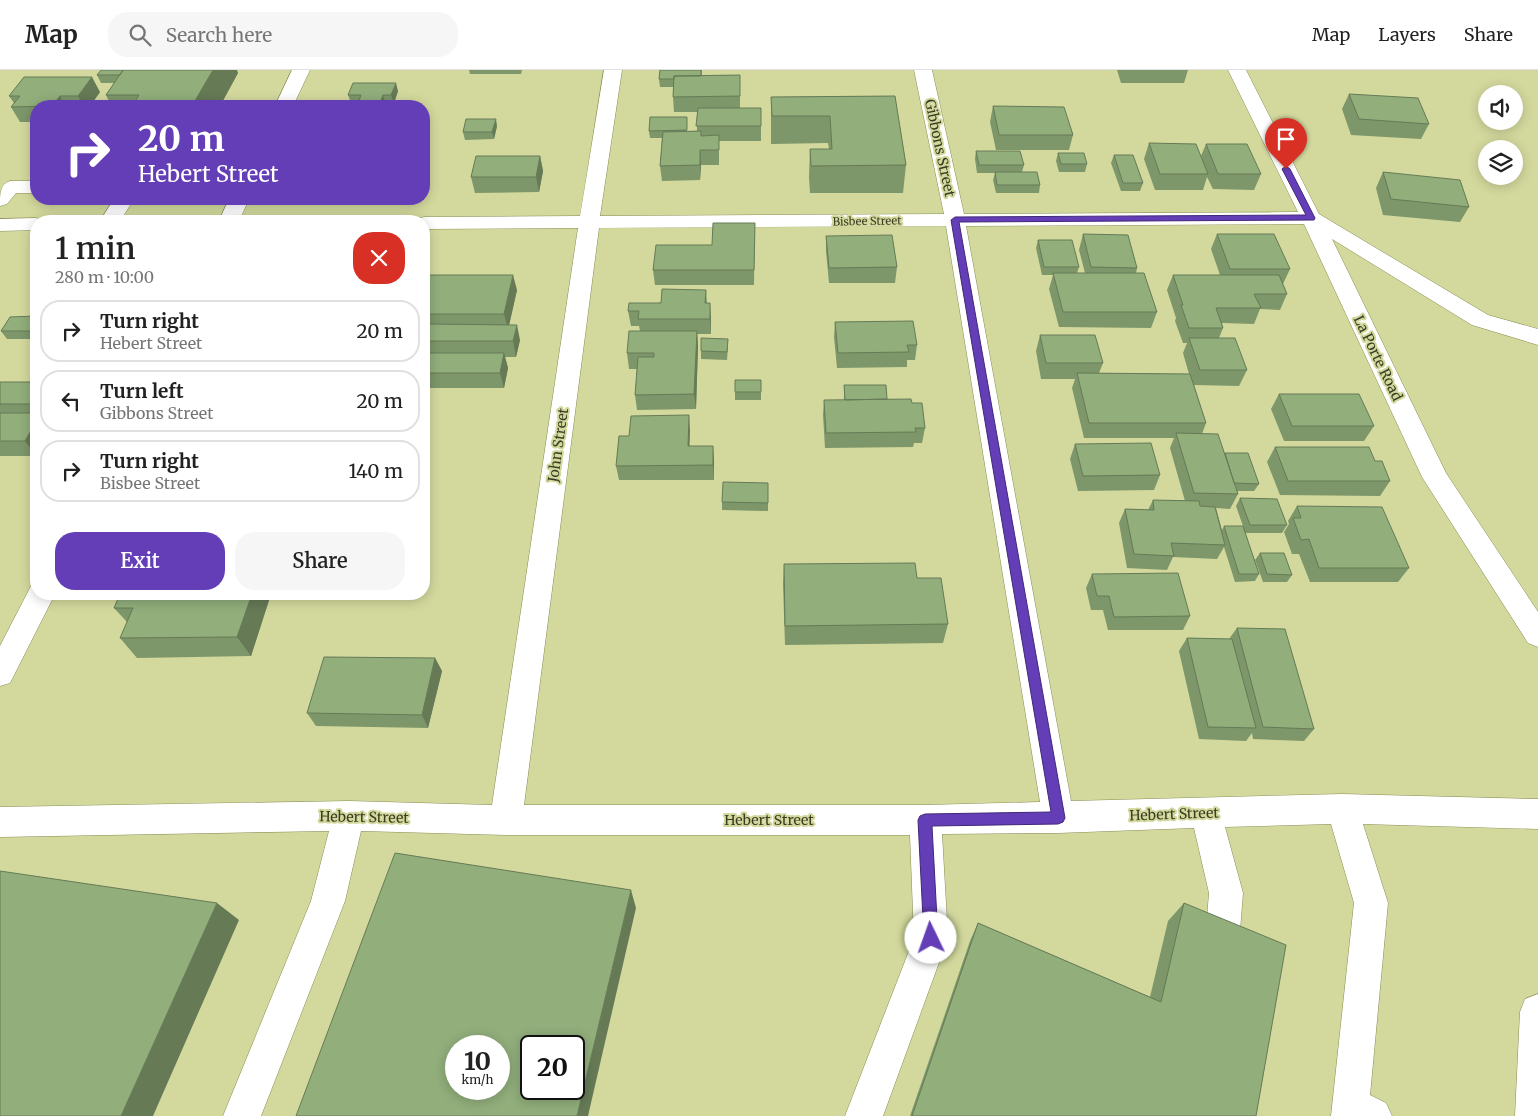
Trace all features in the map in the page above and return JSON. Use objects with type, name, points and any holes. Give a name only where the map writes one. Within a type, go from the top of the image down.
[{"type":"street","points":[[287,100],[301,70]]},
{"type":"street","name":"John Street","points":[[506,820],[589,223],[613,70]]},
{"type":"street","name":"Gibbons Street","points":[[923,70],[955,220],[1058,818]]},
{"type":"street","name":"La Porte Road","points":[[1237,70],[1436,477],[1538,635]]},
{"type":"street","points":[[0,200],[10,186],[30,186]]},
{"type":"street","points":[[1311,218],[1480,320],[1538,336]]},
{"type":"street","name":"Bisbee Street","points":[[430,223],[1311,218]]},
{"type":"street","points":[[0,225],[30,224]]},
{"type":"street","points":[[0,674],[38,600]]},
{"type":"street","points":[[1342,809],[1371,903],[1358,1112]]},
{"type":"street","name":"Hebert Street","points":[[0,822],[350,816],[506,820],[925,820],[1058,818],[1342,809],[1538,814]]},
{"type":"street","points":[[1206,813],[1226,893],[1222,943]]},
{"type":"street","points":[[242,1116],[328,901],[350,816]]},
{"type":"street","points":[[864,1116],[931,938],[925,820]]},
{"type":"street","points":[[1534,1116],[1538,1012]]},
{"type":"building","points":[[101,70],[123,70],[120,75],[97,75]]},
{"type":"building","points":[[123,70],[213,70],[196,100],[136,100],[139,95],[106,95]]},
{"type":"building","points":[[660,70],[701,70],[701,76],[674,76],[674,79],[659,79]]},
{"type":"building","points":[[740,75],[740,96],[673,97],[674,76]]},
{"type":"building","points":[[24,77],[92,77],[78,96],[60,96],[57,100],[30,100],[30,107],[11,107],[20,96],[9,96]]},
{"type":"building","points":[[353,83],[396,83],[391,95],[383,95],[381,100],[359,100],[361,95],[348,95]]},
{"type":"building","points":[[1349,94],[1418,98],[1429,124],[1359,119]]},
{"type":"building","points":[[895,96],[906,165],[811,166],[810,149],[832,149],[830,116],[772,116],[771,97]]},
{"type":"building","points":[[993,106],[1064,107],[1073,135],[999,135]]},
{"type":"building","points":[[698,108],[761,108],[761,126],[696,126]]},
{"type":"building","points":[[650,117],[687,117],[687,130],[649,131]]},
{"type":"building","points":[[466,119],[496,119],[492,132],[463,132]]},
{"type":"building","points":[[701,131],[701,136],[719,135],[719,150],[700,150],[700,165],[660,166],[663,132]]},
{"type":"building","points":[[1149,143],[1196,144],[1208,174],[1160,174]]},
{"type":"building","points":[[1206,144],[1247,144],[1261,174],[1218,174]]},
{"type":"building","points":[[976,151],[1020,151],[1024,165],[979,165]]},
{"type":"building","points":[[1058,153],[1084,153],[1087,164],[1061,164]]},
{"type":"building","points":[[1114,155],[1133,155],[1143,183],[1123,183]]},
{"type":"building","points":[[476,156],[540,156],[536,177],[471,177]]},
{"type":"building","points":[[995,172],[1037,172],[1040,185],[997,185]]},
{"type":"building","points":[[1383,172],[1460,180],[1469,207],[1391,199]]},
{"type":"building","points":[[713,223],[755,223],[754,270],[653,270],[656,245],[712,245]]},
{"type":"building","points":[[1083,234],[1128,235],[1137,268],[1091,267]]},
{"type":"building","points":[[1217,234],[1274,234],[1290,269],[1230,269]]},
{"type":"building","points":[[892,235],[897,267],[829,268],[826,236]]},
{"type":"building","points":[[1038,240],[1072,240],[1079,267],[1044,267]]},
{"type":"building","points":[[1053,273],[1144,273],[1157,312],[1063,312]]},
{"type":"building","points":[[430,275],[513,275],[504,314],[430,314]]},
{"type":"building","points":[[1173,275],[1279,275],[1287,294],[1254,294],[1261,308],[1216,308],[1223,328],[1189,328]]},
{"type":"building","points":[[662,289],[706,290],[705,303],[710,303],[710,319],[638,319],[639,311],[628,311],[629,303],[661,303]]},
{"type":"building","points":[[30,316],[30,331],[1,331],[10,317]]},
{"type":"building","points":[[913,321],[917,345],[907,345],[909,352],[838,353],[835,322]]},
{"type":"building","points":[[430,324],[517,325],[513,341],[430,341]]},
{"type":"building","points":[[629,331],[697,331],[694,394],[635,395],[638,357],[654,357],[654,353],[627,353]]},
{"type":"building","points":[[1040,335],[1095,335],[1103,363],[1046,363]]},
{"type":"building","points":[[701,338],[728,339],[727,352],[701,351]]},
{"type":"building","points":[[1189,338],[1235,338],[1247,370],[1200,370]]},
{"type":"building","points":[[430,353],[504,353],[500,373],[430,373]]},
{"type":"building","points":[[1077,373],[1190,374],[1206,423],[1089,423]]},
{"type":"building","points":[[735,380],[761,380],[761,392],[735,392]]},
{"type":"building","points":[[0,382],[30,382],[30,404],[0,404]]},
{"type":"building","points":[[844,385],[886,385],[887,399],[845,400]]},
{"type":"building","points":[[1279,394],[1359,394],[1374,426],[1292,426]]},
{"type":"building","points":[[911,399],[912,403],[922,403],[925,428],[915,428],[916,432],[826,433],[824,400]]},
{"type":"building","points":[[0,413],[30,413],[30,432],[25,441],[0,441]]},
{"type":"building","points":[[689,415],[688,446],[713,446],[713,465],[616,466],[619,436],[629,436],[631,416]]},
{"type":"building","points":[[1176,433],[1218,434],[1238,494],[1194,493]]},
{"type":"building","points":[[1151,443],[1160,475],[1083,476],[1075,444]]},
{"type":"building","points":[[1275,447],[1369,447],[1375,461],[1382,461],[1390,481],[1288,481]]},
{"type":"building","points":[[1225,453],[1248,453],[1259,484],[1234,483]]},
{"type":"building","points":[[723,482],[768,483],[768,503],[722,502]]},
{"type":"building","points":[[1240,498],[1277,499],[1287,525],[1250,525]]},
{"type":"building","points":[[1153,500],[1199,501],[1200,506],[1215,507],[1225,545],[1171,543],[1174,556],[1134,554],[1125,509],[1154,510]]},
{"type":"building","points":[[1297,506],[1382,507],[1409,568],[1319,568],[1309,539],[1301,540],[1293,518],[1301,518]]},
{"type":"building","points":[[1224,526],[1243,526],[1259,574],[1239,574]]},
{"type":"building","points":[[1260,553],[1284,553],[1292,575],[1267,574]]},
{"type":"building","points":[[915,563],[917,578],[941,578],[948,624],[785,626],[784,564]]},
{"type":"building","points":[[1178,573],[1190,616],[1114,617],[1109,596],[1097,596],[1092,574]]},
{"type":"building","points":[[117,600],[250,600],[237,637],[120,638],[133,608],[114,608]]},
{"type":"building","points":[[1237,628],[1285,629],[1314,729],[1263,727]]},
{"type":"building","points":[[1187,638],[1232,639],[1256,728],[1208,727]]},
{"type":"building","points":[[324,657],[435,658],[422,715],[307,713]]},
{"type":"building","points":[[395,853],[631,890],[585,1083],[585,1035],[520,1035],[520,1100],[581,1100],[577,1116],[296,1116]]},
{"type":"building","points":[[0,871],[217,903],[121,1116],[0,1116]]},
{"type":"building","points":[[1184,903],[1286,945],[1256,1116],[912,1116],[978,923],[1161,1002]]},
{"type":"route","points":[[931,938],[925,820],[1058,818],[955,220],[1311,218],[1286,169]]}]
